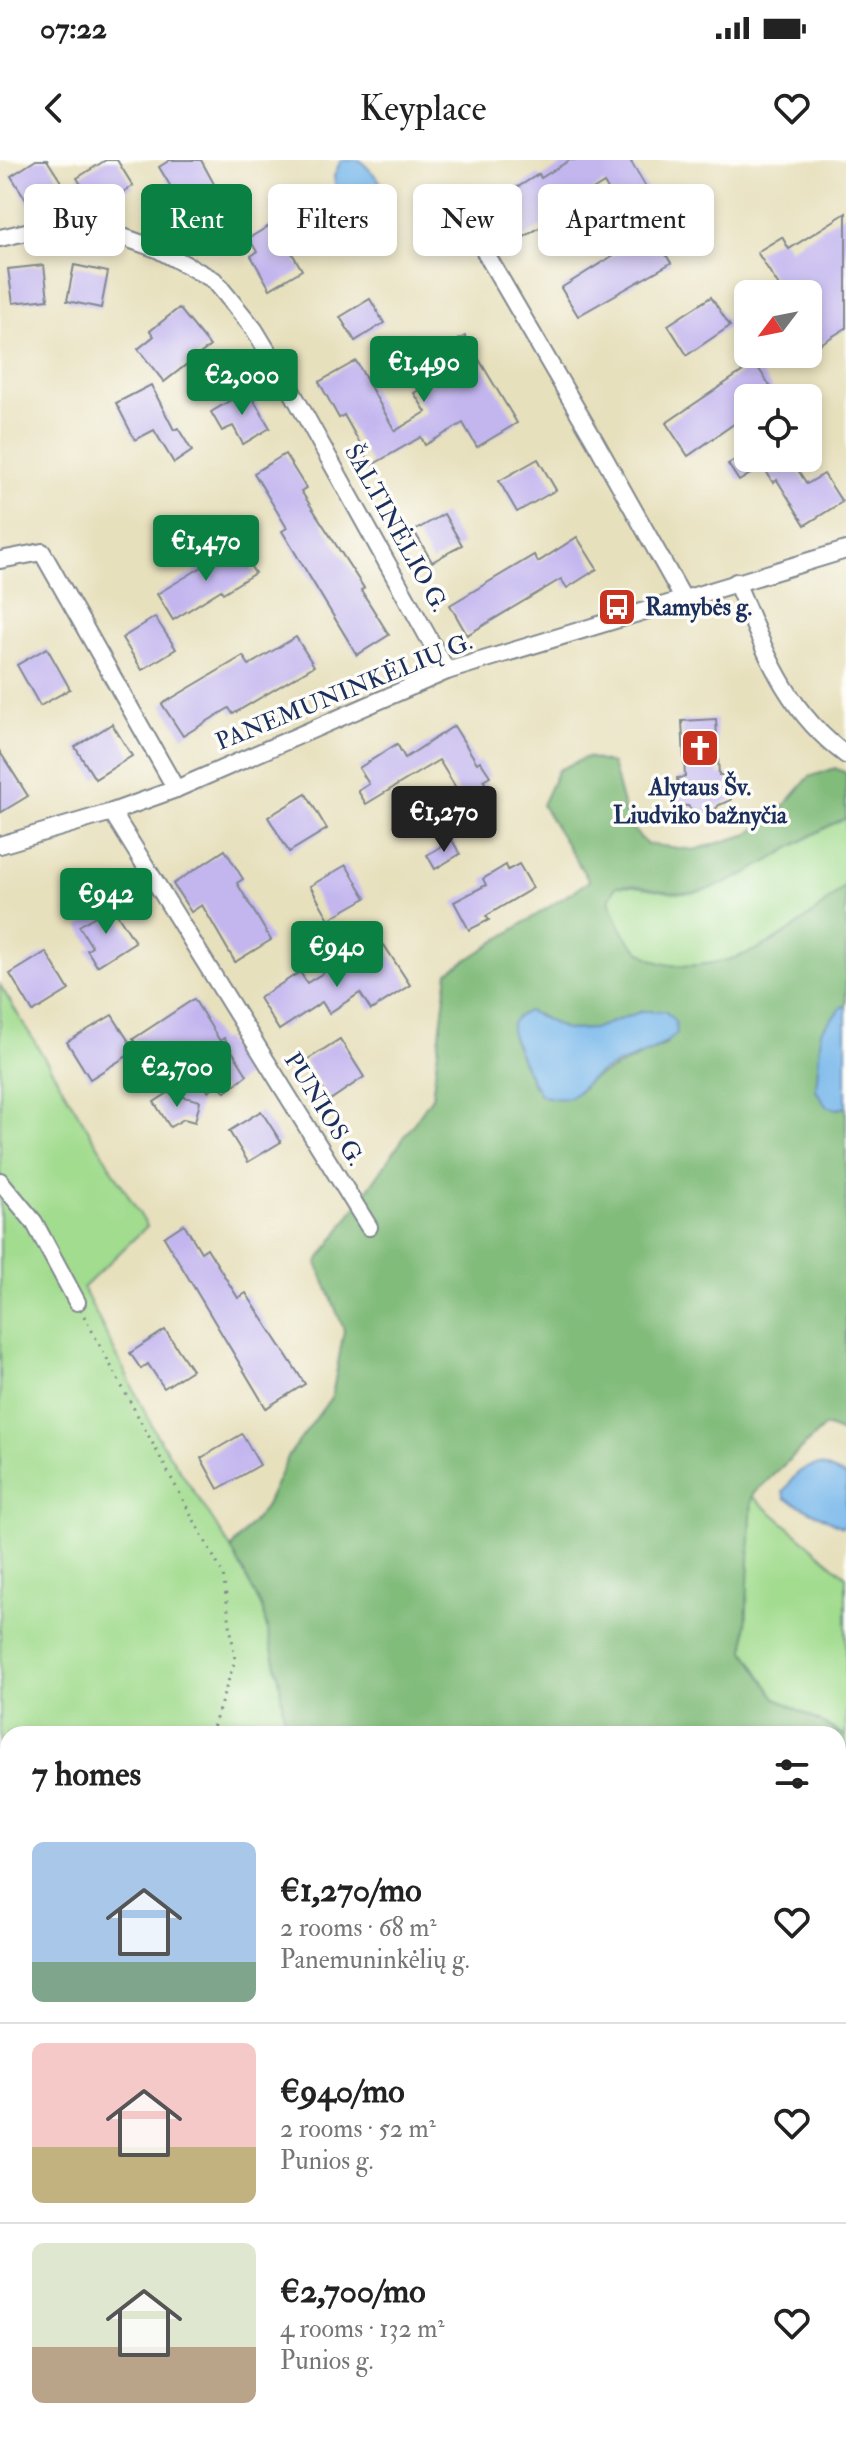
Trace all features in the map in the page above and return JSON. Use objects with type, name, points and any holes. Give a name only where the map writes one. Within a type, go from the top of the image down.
[{"type":"street","name":"ŠALTINĖLIO G.","points":[[0,238],[56,225],[100,229],[157,249],[214,280],[254,329],[284,378],[447,671]]},
{"type":"street","points":[[487,256],[683,598]]},
{"type":"street","name":"PANEMUNINKĖLIŲ G.","points":[[0,845],[112,812],[176,789],[447,671],[846,550]]},
{"type":"street","points":[[0,560],[42,552],[176,789]]},
{"type":"street","points":[[736,582],[785,690],[809,723],[846,755]]},
{"type":"street","name":"PUNIOS G.","points":[[112,812],[369,1227]]},
{"type":"street","points":[[0,1181],[34,1222],[77,1302]]},
{"type":"path","points":[[77,1302],[223,1574],[235,1660],[214,1726]]},
{"type":"green space","points":[[587,757],[612,764],[628,823],[646,844],[694,850],[749,834],[786,804],[809,777],[835,768],[846,773],[846,818],[755,869],[696,892],[676,893],[616,886],[609,900],[625,935],[647,957],[661,963],[690,966],[720,962],[760,948],[796,927],[846,885],[846,1007],[843,1006],[837,1109],[846,1107],[846,1434],[825,1426],[752,1495],[745,1651],[776,1698],[828,1726],[285,1726],[279,1678],[262,1608],[231,1548],[264,1509],[289,1455],[332,1396],[344,1330],[317,1263],[432,1097],[448,972],[589,881],[542,805],[558,770]],"holes":[[[643,1011],[667,1044],[589,1080],[579,1092],[534,1087],[512,1037],[536,1014],[566,1030],[593,1029]]]},
{"type":"green space","points":[[846,818],[846,885],[796,927],[740,956],[690,966],[654,961],[630,941],[609,900],[616,886],[686,893],[716,886],[755,869]]},
{"type":"green space","points":[[0,985],[147,1226],[83,1288],[156,1434],[231,1548],[262,1608],[279,1678],[285,1726],[0,1726]]},
{"type":"green space","points":[[751,1495],[846,1576],[846,1726],[828,1726],[776,1698],[745,1651]]},
{"type":"water","points":[[341,160],[360,160],[382,184],[335,184],[334,176]]},
{"type":"water","points":[[843,1006],[846,1007],[846,1107],[837,1109],[826,1106],[816,1090],[821,1031]]},
{"type":"water","points":[[528,1011],[566,1030],[593,1029],[643,1011],[665,1011],[675,1021],[677,1033],[657,1048],[600,1072],[574,1095],[550,1098],[538,1091],[512,1032],[515,1019]]},
{"type":"water","points":[[820,1465],[846,1476],[846,1525],[842,1527],[785,1498],[783,1492],[798,1473]]},
{"type":"building","points":[[36,160],[47,160],[62,184],[24,184],[24,196],[11,176]]},
{"type":"building","points":[[106,160],[117,160],[133,186],[125,191],[125,184],[81,184],[77,178]]},
{"type":"building","points":[[170,160],[201,160],[214,184],[169,184],[159,167]]},
{"type":"building","points":[[570,160],[630,160],[644,184],[538,184],[538,228],[524,237],[522,184],[539,174],[541,178]]},
{"type":"building","points":[[846,213],[846,328],[822,343],[822,280],[775,280],[757,252],[782,237],[789,249]]},
{"type":"building","points":[[268,227],[268,256],[294,256],[302,270],[270,289],[251,256],[257,252],[252,236]]},
{"type":"building","points":[[612,256],[667,256],[671,263],[578,316],[561,288]]},
{"type":"building","points":[[44,265],[48,299],[13,303],[8,269]]},
{"type":"building","points":[[74,265],[108,272],[101,308],[67,301]]},
{"type":"building","points":[[711,297],[730,326],[687,355],[668,325]]},
{"type":"building","points":[[370,299],[384,323],[355,341],[340,317]]},
{"type":"building","points":[[179,308],[210,346],[164,382],[138,349],[154,336],[150,331]]},
{"type":"building","points":[[465,336],[517,423],[477,447],[463,423],[425,445],[421,437],[372,465],[344,415],[339,418],[319,382],[356,361],[395,431],[426,412],[414,393],[435,380],[423,360]]},
{"type":"building","points":[[748,368],[758,368],[769,384],[734,384],[734,424],[688,456],[666,423]]},
{"type":"building","points":[[151,385],[174,430],[178,428],[192,451],[174,463],[154,430],[135,440],[116,403]]},
{"type":"building","points":[[248,390],[270,428],[243,444],[233,426],[222,431],[211,412]]},
{"type":"building","points":[[285,454],[306,488],[301,491],[364,588],[361,590],[389,635],[357,655],[282,531],[287,528],[254,473]]},
{"type":"building","points":[[538,459],[556,490],[517,512],[499,481]]},
{"type":"building","points":[[734,460],[734,472],[753,472],[739,481],[728,464]]},
{"type":"building","points":[[767,472],[799,472],[807,484],[824,474],[842,502],[805,525],[777,480],[773,483]]},
{"type":"building","points":[[444,514],[462,545],[432,562],[414,531]]},
{"type":"building","points":[[577,537],[597,569],[567,588],[561,579],[467,635],[450,605],[534,555],[538,562]]},
{"type":"building","points":[[237,546],[255,573],[173,620],[157,594]]},
{"type":"building","points":[[155,617],[176,649],[142,670],[122,638]]},
{"type":"building","points":[[296,637],[314,666],[233,714],[229,708],[183,736],[162,704],[243,656],[249,665]]},
{"type":"building","points":[[47,648],[70,689],[40,706],[17,665]]},
{"type":"building","name":"Alytaus Šv. Liudviko bažnyčia","points":[[716,719],[719,775],[727,775],[731,800],[703,817],[688,806],[676,805],[677,778],[685,777],[682,721]]},
{"type":"building","points":[[112,724],[132,756],[95,779],[75,747]]},
{"type":"building","points":[[454,726],[477,763],[480,761],[490,776],[483,780],[487,786],[464,801],[439,760],[366,804],[358,791],[369,784],[359,768],[397,744],[405,758]]},
{"type":"building","points":[[0,752],[28,796],[0,813]]},
{"type":"building","points":[[306,794],[327,829],[289,852],[268,817]]},
{"type":"building","points":[[452,840],[460,854],[435,869],[427,855]]},
{"type":"building","points":[[225,850],[243,879],[237,883],[271,940],[235,962],[202,905],[191,912],[173,884]]},
{"type":"building","points":[[519,864],[533,888],[486,916],[489,920],[469,930],[454,902],[486,885],[483,879],[506,865],[508,870]]},
{"type":"building","points":[[346,865],[366,898],[329,919],[310,886]]},
{"type":"building","points":[[112,906],[135,942],[97,966],[87,950],[92,947],[79,926]]},
{"type":"building","points":[[384,945],[410,985],[371,1010],[360,993],[329,1013],[322,1002],[279,1030],[259,998],[300,972],[307,983],[328,970],[334,978]]},
{"type":"building","points":[[46,952],[69,990],[33,1012],[10,974]]},
{"type":"building","points":[[194,999],[220,1041],[224,1038],[247,1075],[225,1092],[219,1084],[208,1091],[184,1051],[152,1071],[133,1039]]},
{"type":"building","points":[[112,1015],[135,1051],[90,1079],[67,1042]]},
{"type":"building","points":[[340,1039],[364,1077],[330,1100],[305,1061]]},
{"type":"building","points":[[168,1093],[200,1101],[195,1122],[184,1119],[170,1127],[154,1102]]},
{"type":"building","points":[[261,1111],[281,1142],[248,1162],[229,1131]]},
{"type":"building","points":[[184,1224],[201,1252],[207,1248],[238,1298],[246,1293],[305,1384],[266,1408],[164,1237]]},
{"type":"building","points":[[165,1330],[192,1370],[164,1388],[148,1364],[141,1369],[130,1353]]},
{"type":"building","points":[[242,1434],[260,1465],[218,1489],[201,1458]]},
{"type":"place","name":"Ramybės g.","points":[[617,607]]},
{"type":"place","name":"Alytaus Šv. Liudviko bažnyčia","points":[[700,748]]}]
